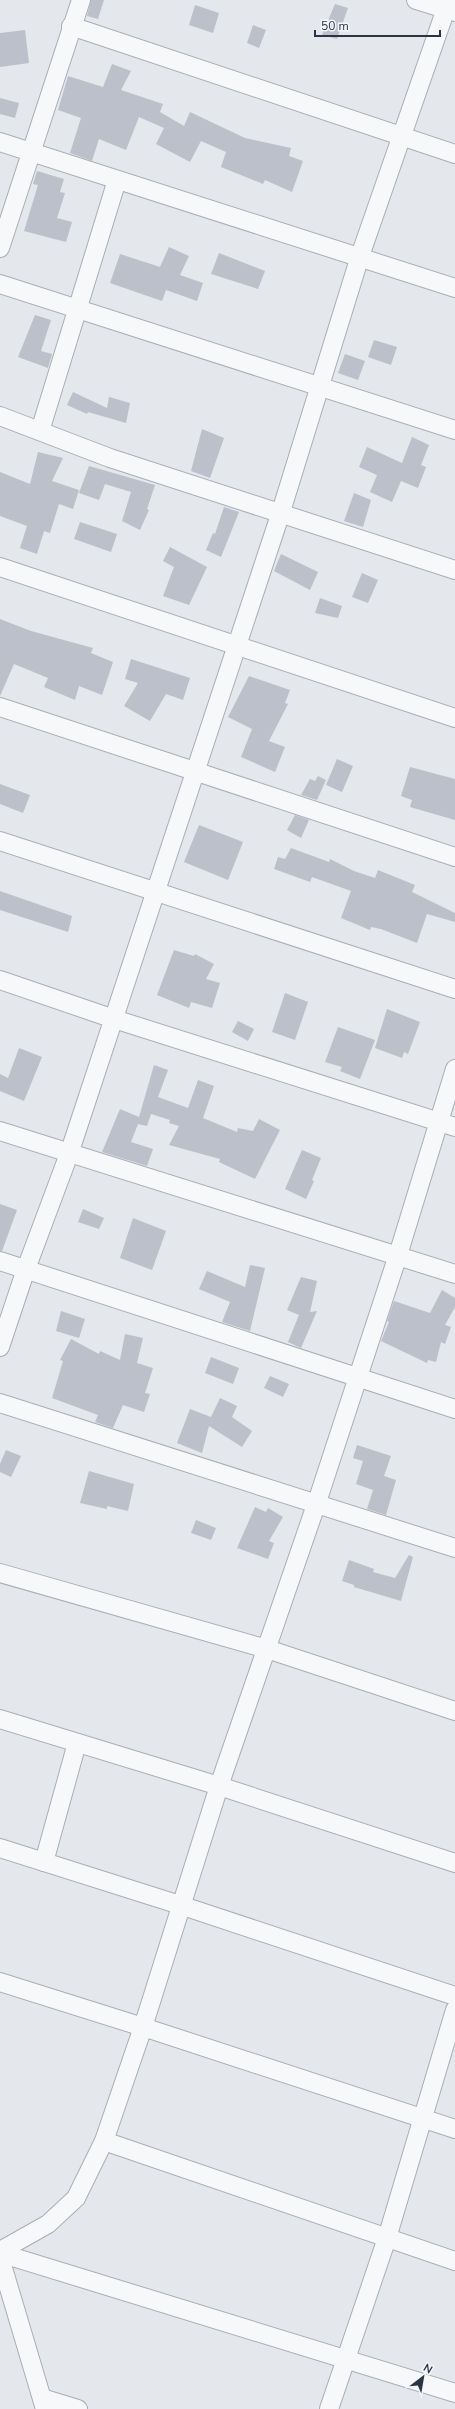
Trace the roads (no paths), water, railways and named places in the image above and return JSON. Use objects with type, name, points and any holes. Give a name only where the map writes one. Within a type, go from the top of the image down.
[{"type":"street","points":[[0,248],[81,0]]},
{"type":"street","points":[[0,1347],[26,1269],[69,1154],[155,891],[196,772],[235,647],[280,515],[360,256],[450,7],[416,0]]},
{"type":"street","points":[[72,26],[455,154]]},
{"type":"street","points":[[0,142],[30,153],[360,256],[455,288]]},
{"type":"street","points":[[40,431],[79,309],[117,180]]},
{"type":"street","points":[[0,284],[455,430]]},
{"type":"street","points":[[0,416],[110,458],[280,515],[455,570]]},
{"type":"street","points":[[0,567],[235,647],[455,718]]},
{"type":"street","points":[[0,707],[455,857]]},
{"type":"street","points":[[0,840],[455,989]]},
{"type":"street","points":[[0,980],[114,1019],[455,1127]]},
{"type":"street","points":[[0,2252],[48,2224],[76,2198],[104,2141],[143,2027],[180,1905],[219,1786],[317,1502],[398,1255],[455,1069]]},
{"type":"street","points":[[0,1131],[69,1154],[398,1255],[455,1274]]},
{"type":"street","points":[[0,1261],[455,1409]]},
{"type":"street","points":[[0,1403],[317,1502],[455,1548]]},
{"type":"street","points":[[0,1573],[266,1649],[455,1711]]},
{"type":"street","points":[[0,1719],[219,1786],[455,1863]]},
{"type":"street","points":[[44,1862],[77,1743]]},
{"type":"street","points":[[0,1848],[180,1905],[455,1996]]},
{"type":"street","points":[[0,1982],[143,2027],[455,2130]]},
{"type":"street","points":[[329,2409],[348,2358],[387,2238],[421,2119],[455,2010]]},
{"type":"street","points":[[104,2141],[455,2261]]},
{"type":"street","points":[[0,2252],[348,2358],[455,2393]]},
{"type":"street","points":[[0,2258],[44,2403],[78,2409]]}]
